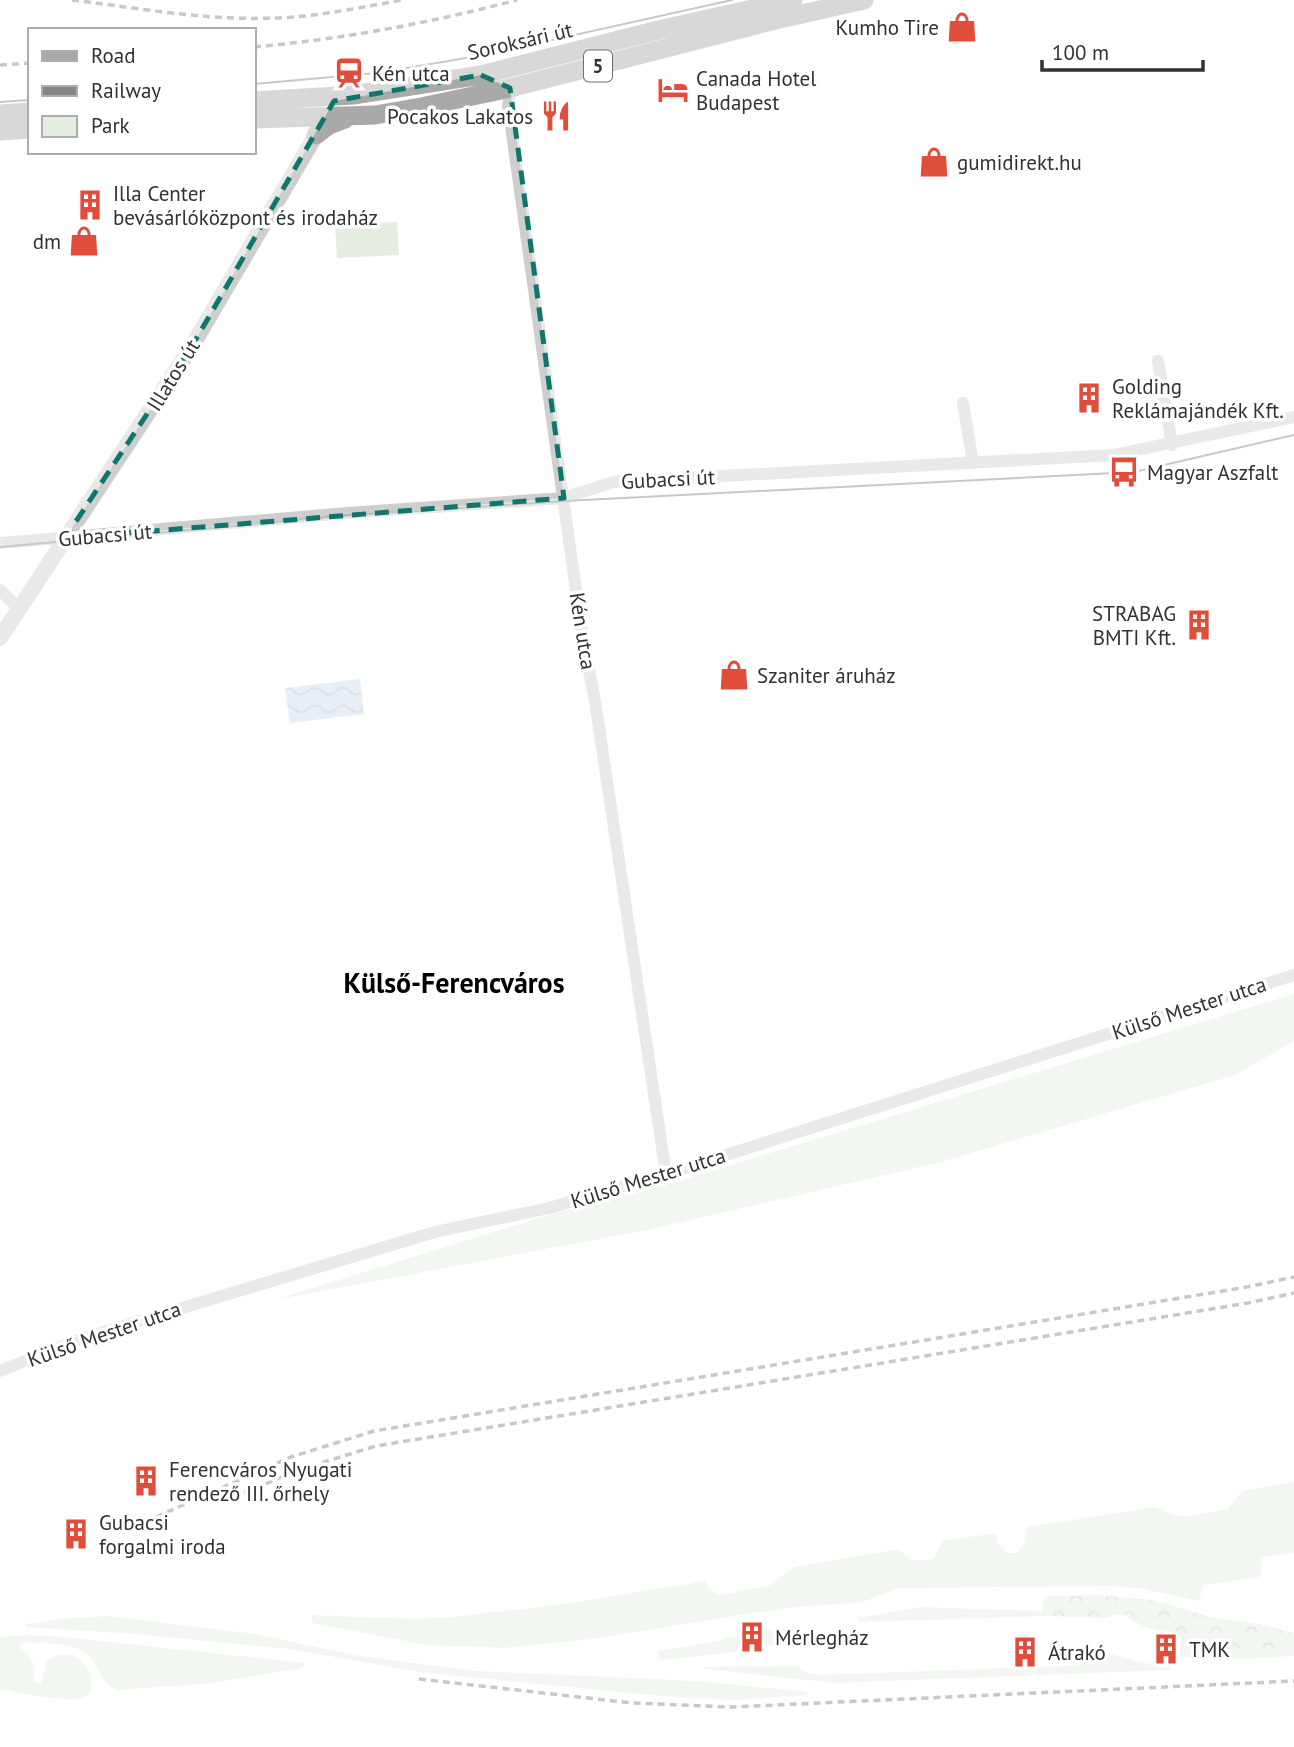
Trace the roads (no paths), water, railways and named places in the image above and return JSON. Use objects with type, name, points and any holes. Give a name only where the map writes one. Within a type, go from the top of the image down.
[{"type":"main road","name":"Soroksári út","points":[[256,101],[353,95],[481,75],[657,30],[793,0]]},
{"type":"main road","name":"Soroksári út","points":[[317,124],[329,125],[351,116],[421,107],[510,88],[864,0]]},
{"type":"main road","points":[[0,114],[28,112]]},
{"type":"main road","points":[[256,119],[317,124]]},
{"type":"main road","points":[[0,131],[28,129]]},
{"type":"street","points":[[481,75],[510,88],[523,65]]},
{"type":"street","name":"Kén utca","points":[[510,88],[508,105],[583,640],[595,701],[666,1174]]},
{"type":"street","name":"Illatos út","points":[[0,638],[192,346],[317,124],[334,101],[353,95]]},
{"type":"street","points":[[300,98],[317,124]]},
{"type":"street","points":[[1158,361],[1171,444]]},
{"type":"street","points":[[963,404],[973,463]]},
{"type":"street","name":"Gubacsi út","points":[[0,543],[347,513],[564,498],[613,482],[1113,455],[1294,417]]},
{"type":"street","points":[[0,590],[19,609]]},
{"type":"street","name":"Külső Mester utca","points":[[0,1371],[78,1340],[435,1233],[549,1208],[666,1174],[1294,975]]},
{"type":"water","points":[[360,679],[364,714],[290,723],[285,688]]},
{"type":"tram line","points":[[256,84],[377,73],[484,55],[732,0]]},
{"type":"tram line","points":[[0,102],[28,100]]},
{"type":"tram line","points":[[0,547],[344,516],[565,501],[1134,472],[1294,435]]},
{"type":"railway","points":[[72,0],[224,18],[307,16],[403,0]]},
{"type":"railway","points":[[256,47],[386,29],[517,0]]},
{"type":"railway","points":[[0,65],[28,63]]},
{"type":"railway","points":[[156,1517],[291,1457],[374,1431],[1247,1287],[1294,1277]]},
{"type":"railway","points":[[233,1498],[298,1470],[376,1446],[1248,1303],[1294,1293]]},
{"type":"railway","points":[[419,1679],[632,1703],[732,1707],[1294,1681]]},
{"type":"place","name":"Kumho Tire","points":[[962,27]]},
{"type":"place","name":"Kén utca","points":[[349,73]]},
{"type":"place","name":"Canada Hotel Budapest","points":[[673,90]]},
{"type":"place","name":"Pocakos Lakatos","points":[[556,116]]},
{"type":"place","name":"gumidirekt.hu","points":[[934,162]]},
{"type":"place","name":"Illa Center bevásárlóközpont és irodaház","points":[[90,205]]},
{"type":"place","name":"dm","points":[[84,241]]},
{"type":"place","name":"Golding Reklámajándék Kft.","points":[[1089,398]]},
{"type":"place","name":"Magyar Aszfalt","points":[[1124,472]]},
{"type":"place","name":"STRABAG BMTI Kft.","points":[[1199,625]]},
{"type":"place","name":"Szaniter áruház","points":[[734,675]]},
{"type":"place","name":"Ferencváros Nyugati rendező III. őrhely","points":[[146,1481]]},
{"type":"place","name":"Gubacsi forgalmi iroda","points":[[76,1534]]},
{"type":"place","name":"Mérlegház","points":[[752,1637]]},
{"type":"place","name":"TMK","points":[[1166,1649]]},
{"type":"place","name":"Átrakó","points":[[1025,1652]]},
{"type":"district","name":"Külső-Ferencváros","points":[[454,982]]}]
